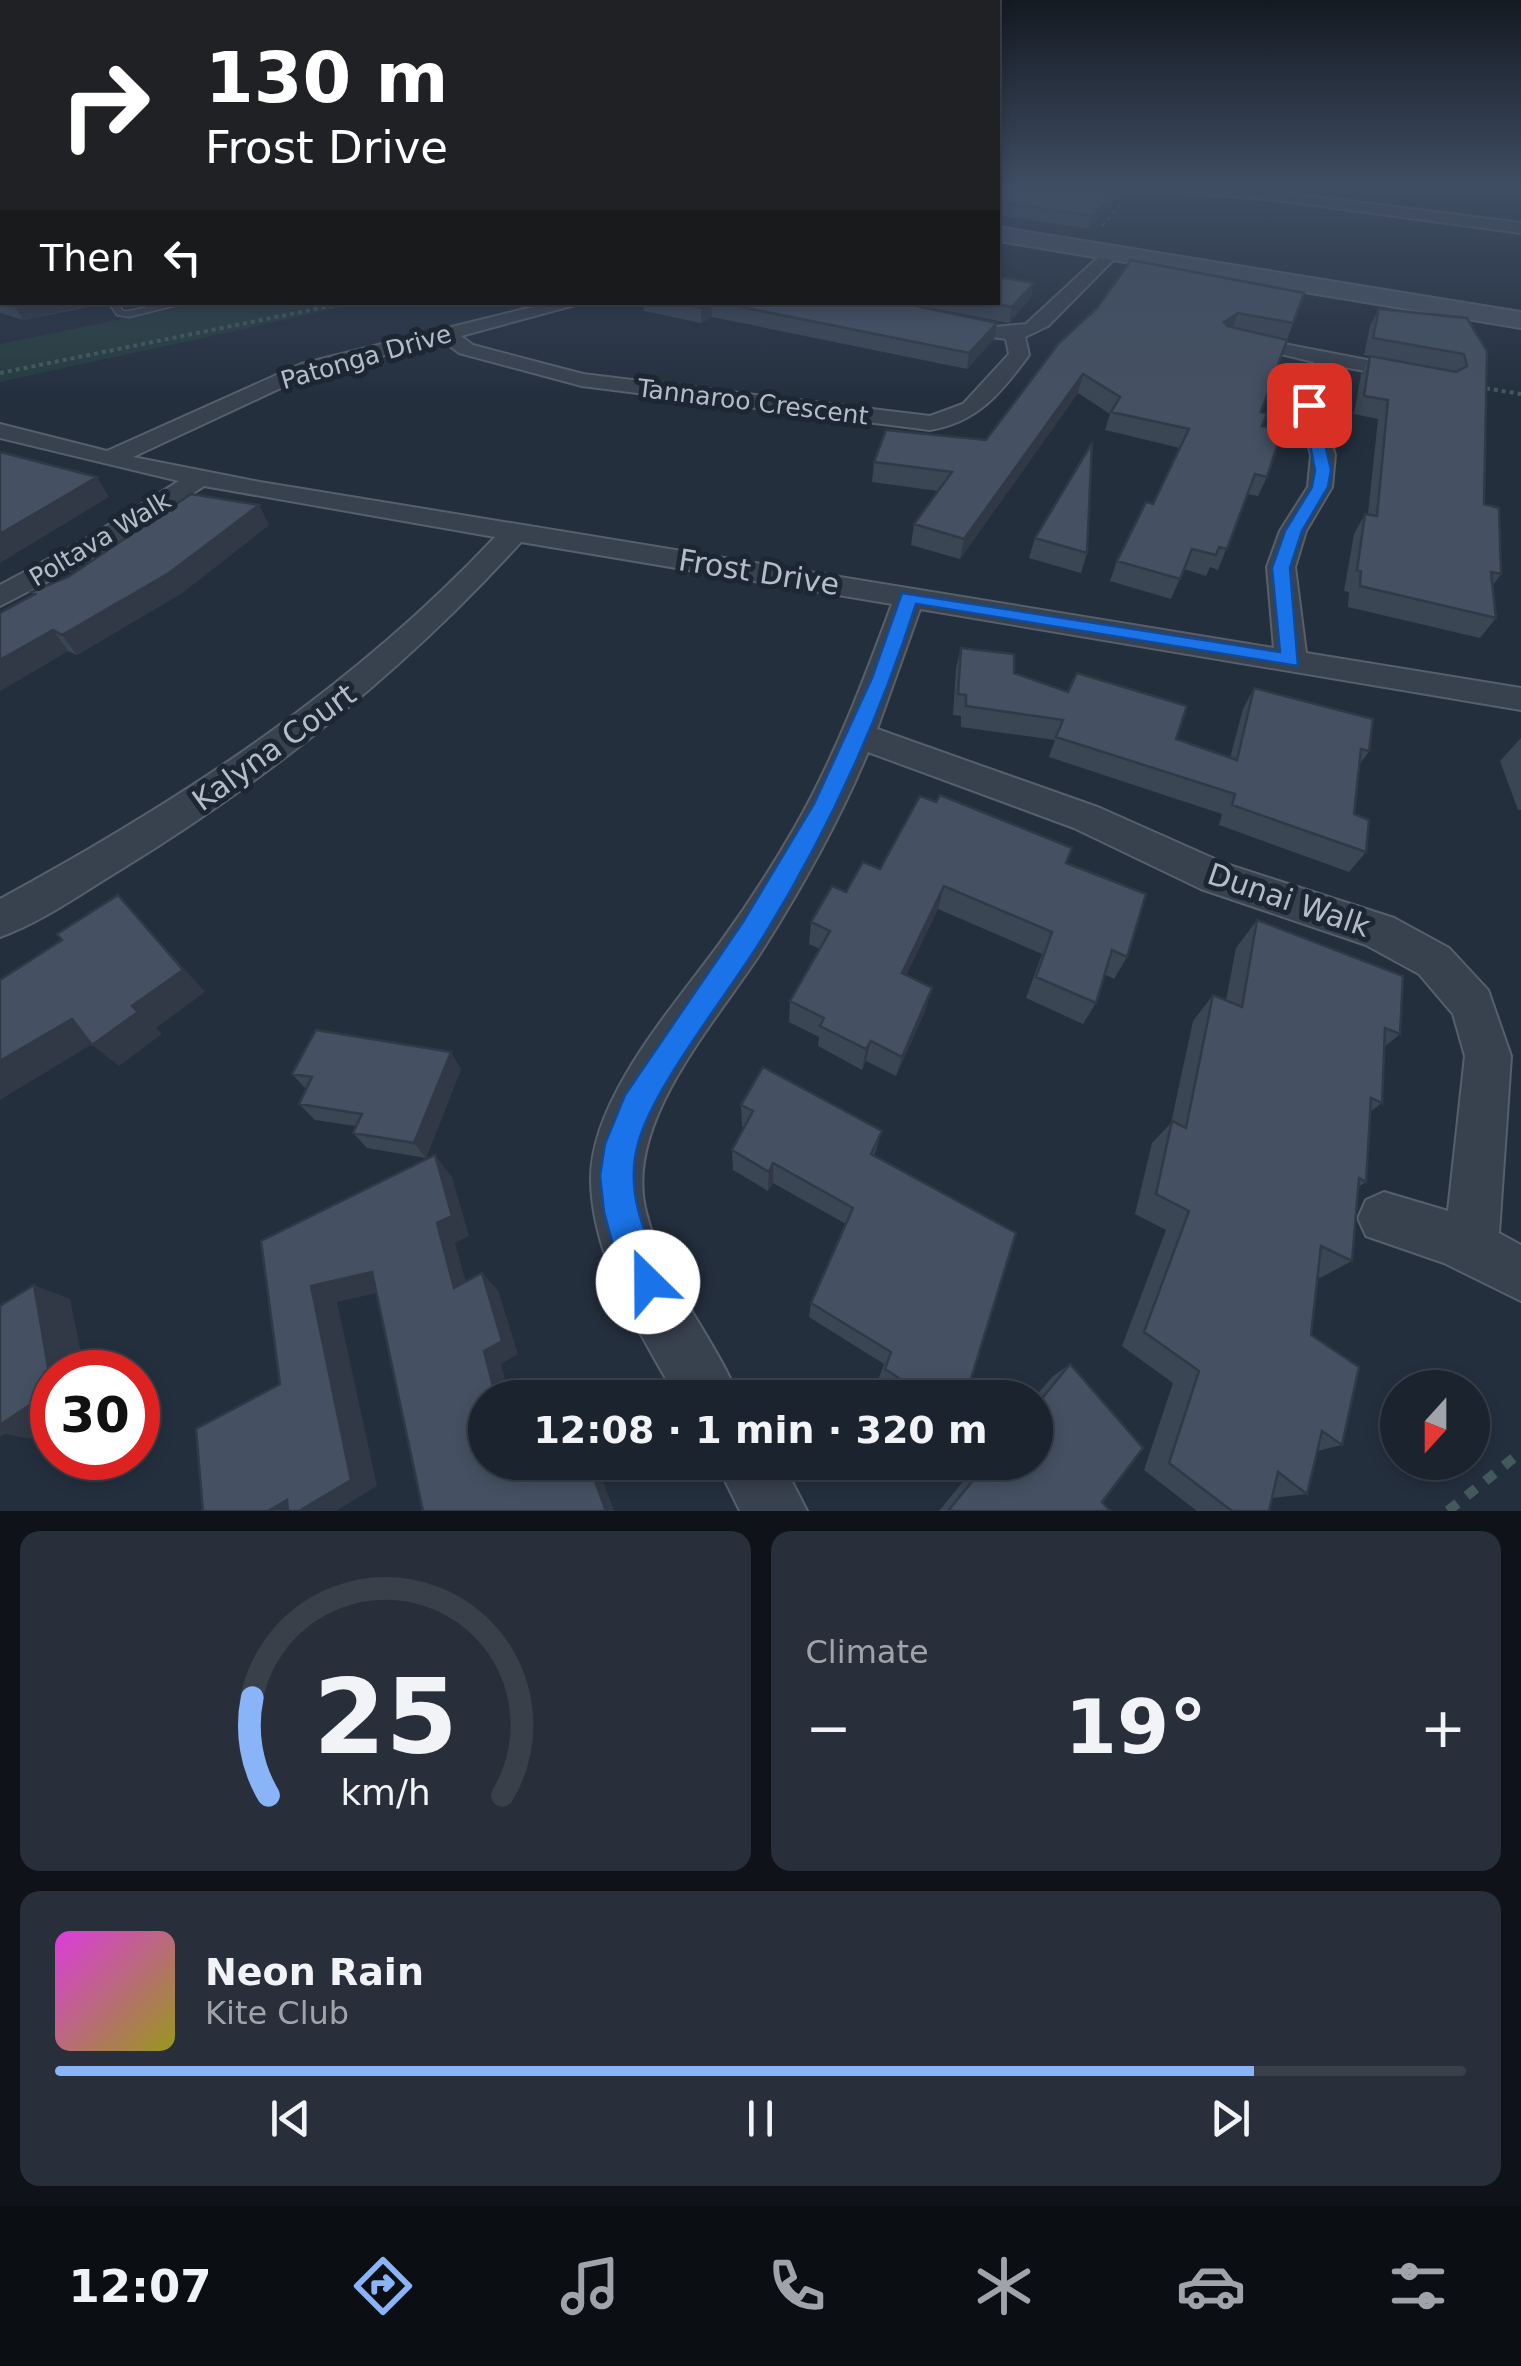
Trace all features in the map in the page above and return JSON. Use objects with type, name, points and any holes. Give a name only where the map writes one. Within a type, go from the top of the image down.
[{"type":"main road","points":[[1154,257],[1519,316],[1521,354]]},
{"type":"street","points":[[968,327],[1015,334],[1038,328],[1096,257]]},
{"type":"street","name":"Patonga Drive","points":[[109,460],[293,373],[564,305]]},
{"type":"street","name":"Tannaroo Crescent","points":[[446,334],[474,352],[582,380],[930,423],[957,420],[970,413],[1019,355],[1015,334]]},
{"type":"street","points":[[1231,340],[1446,380]]},
{"type":"street","points":[[1291,661],[1281,568],[1293,531],[1320,487],[1322,455],[1309,405],[1326,357]]},
{"type":"street","name":"Frost Drive","points":[[0,431],[198,479],[1521,699]]},
{"type":"street","name":"Poltava Walk","points":[[0,597],[96,545],[198,479]]},
{"type":"street","name":"Kalyna Court","points":[[0,919],[152,833],[286,744],[394,658],[515,532]]},
{"type":"street","points":[[700,1380],[634,1256],[616,1176],[622,1144],[636,1106],[792,865],[859,735],[909,597]]},
{"type":"street","name":"Dunai Walk","points":[[859,735],[1087,818],[1215,876],[1378,932],[1434,962],[1472,1004],[1488,1056],[1471,1246]]},
{"type":"street","points":[[1384,1218],[1471,1246],[1521,1274]]},
{"type":"street","points":[[757,1480],[774,1511]]},
{"type":"lane","points":[[114,305],[120,313],[129,314],[172,305]]},
{"type":"path","points":[[0,373],[335,305]]},
{"type":"path","points":[[1446,380],[1521,394]]},
{"type":"path","points":[[1448,1511],[1521,1452]]},
{"type":"green space","points":[[190,305],[353,305],[0,382],[0,344]]},
{"type":"building","points":[[1131,260],[1304,293],[1293,323],[1238,313],[1224,322],[1227,326],[1287,340],[1261,412],[1267,414],[1262,426],[1282,430],[1267,477],[1255,474],[1227,549],[1219,547],[1216,555],[1192,549],[1180,579],[1117,561],[1146,502],[1153,504],[1189,429],[1111,412],[1120,397],[1083,374],[964,539],[914,524],[952,472],[874,462],[886,430],[986,440],[1059,343],[1097,308]]},
{"type":"building","points":[[1000,277],[1034,283],[1012,307],[1000,305]]},
{"type":"building","points":[[732,305],[911,305],[997,323],[969,353]]},
{"type":"building","points":[[1379,309],[1467,318],[1487,351],[1484,504],[1499,508],[1501,574],[1491,572],[1496,618],[1360,586],[1361,571],[1357,570],[1365,514],[1377,516],[1388,400],[1364,396],[1370,356],[1456,372],[1467,366],[1464,354],[1373,338]]},
{"type":"building","points":[[1092,443],[1087,553],[1035,538]]},
{"type":"building","points":[[0,452],[97,477],[0,534]]},
{"type":"building","points":[[191,494],[259,505],[169,573],[62,635],[53,630],[0,660],[0,613],[35,594],[31,592],[68,577]]},
{"type":"building","points":[[961,648],[1014,654],[1014,673],[1068,692],[1077,673],[1187,706],[1176,739],[1237,760],[1254,688],[1373,719],[1369,751],[1361,749],[1354,814],[1369,820],[1366,852],[1232,805],[1235,794],[1056,737],[1063,720],[966,706],[966,695],[958,694]]},
{"type":"building","points":[[940,795],[1072,848],[1066,863],[1146,894],[1127,957],[1112,950],[1096,1003],[1036,977],[1052,932],[944,886],[902,973],[932,988],[902,1057],[871,1041],[866,1049],[820,1026],[824,1018],[790,1001],[830,931],[811,922],[832,886],[846,892],[863,862],[880,869],[920,796],[936,802]]},
{"type":"building","points":[[118,895],[183,970],[132,1006],[138,1012],[92,1045],[72,1019],[0,1061],[0,980],[62,940],[57,934]]},
{"type":"building","points":[[1257,920],[1403,976],[1400,1034],[1385,1028],[1382,1103],[1371,1098],[1366,1182],[1359,1178],[1352,1261],[1321,1246],[1311,1335],[1359,1367],[1342,1445],[1322,1431],[1307,1494],[1278,1472],[1269,1511],[1232,1511],[1169,1463],[1199,1371],[1144,1332],[1189,1211],[1156,1194],[1172,1121],[1186,1128],[1213,995],[1242,1007]]},
{"type":"building","points":[[316,1030],[451,1052],[414,1143],[353,1133],[362,1114],[299,1104],[312,1077],[292,1074]]},
{"type":"building","points":[[763,1067],[882,1131],[871,1154],[1016,1233],[971,1380],[902,1380],[885,1369],[891,1352],[811,1303],[853,1208],[773,1163],[769,1172],[732,1150],[753,1111],[741,1105]]},
{"type":"building","points":[[435,1155],[452,1216],[437,1223],[454,1288],[482,1273],[502,1341],[484,1351],[491,1380],[468,1380],[468,1480],[595,1480],[606,1511],[423,1511],[372,1272],[311,1286],[351,1480],[299,1511],[288,1511],[287,1500],[268,1511],[203,1511],[196,1429],[280,1384],[261,1241]]},
{"type":"building","points":[[34,1285],[45,1350],[30,1350],[30,1405],[0,1425],[0,1306]]},
{"type":"building","points":[[1070,1364],[1143,1448],[1102,1502],[1110,1511],[948,1511],[973,1480],[1053,1480],[1053,1385]]},
{"type":"route","points":[[648,1282],[634,1256],[621,1212],[616,1176],[622,1144],[636,1106],[752,930],[824,807],[859,735],[909,597],[1291,661],[1281,568],[1286,546],[1320,487],[1323,470],[1309,405]]}]
